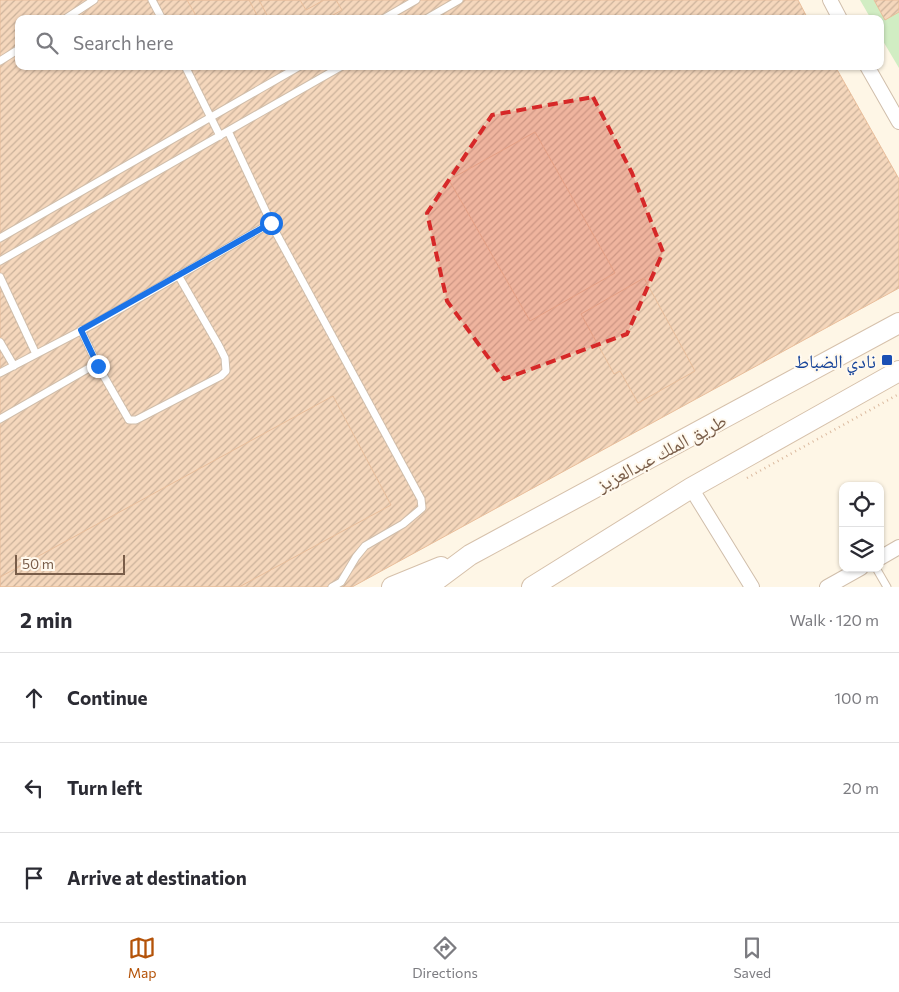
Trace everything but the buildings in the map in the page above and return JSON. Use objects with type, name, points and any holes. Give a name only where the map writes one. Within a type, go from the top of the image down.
[{"type":"main road","name":"طريق الملك عبدالعزيز","points":[[427,587],[470,555],[899,323]]},
{"type":"main road","points":[[532,587],[691,488],[899,371]]},
{"type":"main road","points":[[392,587],[470,555]]},
{"type":"street","points":[[830,0],[838,15]]},
{"type":"street","points":[[870,70],[899,122]]},
{"type":"street","points":[[691,488],[752,587]]},
{"type":"street","points":[[884,556],[899,547]]},
{"type":"street","points":[[827,587],[854,572]]},
{"type":"lane","points":[[71,15],[94,0]]},
{"type":"lane","points":[[152,0],[160,15]]},
{"type":"lane","points":[[390,15],[416,0]]},
{"type":"lane","points":[[433,15],[459,0]]},
{"type":"lane","points":[[0,61],[15,52]]},
{"type":"lane","points":[[187,70],[220,136]]},
{"type":"lane","points":[[1,235],[293,70]]},
{"type":"lane","points":[[0,261],[335,70]]},
{"type":"lane","points":[[228,131],[271,223],[421,499],[422,508],[403,524],[365,546],[341,582],[332,587]]},
{"type":"lane","points":[[0,373],[81,330],[271,223]]},
{"type":"lane","points":[[81,330],[96,364],[129,420],[136,420],[159,409],[221,376],[226,370],[225,358],[178,275]]},
{"type":"lane","points":[[0,277],[36,354]]},
{"type":"lane","points":[[0,342],[14,366]]},
{"type":"lane","points":[[0,419],[96,364]]},
{"type":"lane","points":[[878,572],[887,587]]},
{"type":"path","points":[[746,478],[899,394]]},
{"type":"highlighted area","points":[[593,97],[632,173],[663,252],[627,334],[504,379],[447,301],[427,213],[492,115]]},
{"type":"green space","points":[[860,0],[899,0],[899,68],[884,43],[884,15],[869,15]]},
{"type":"place","name":"نادي الضباط","points":[[887,360]]},
{"type":"route","points":[[98,366],[81,330],[271,223]]}]
